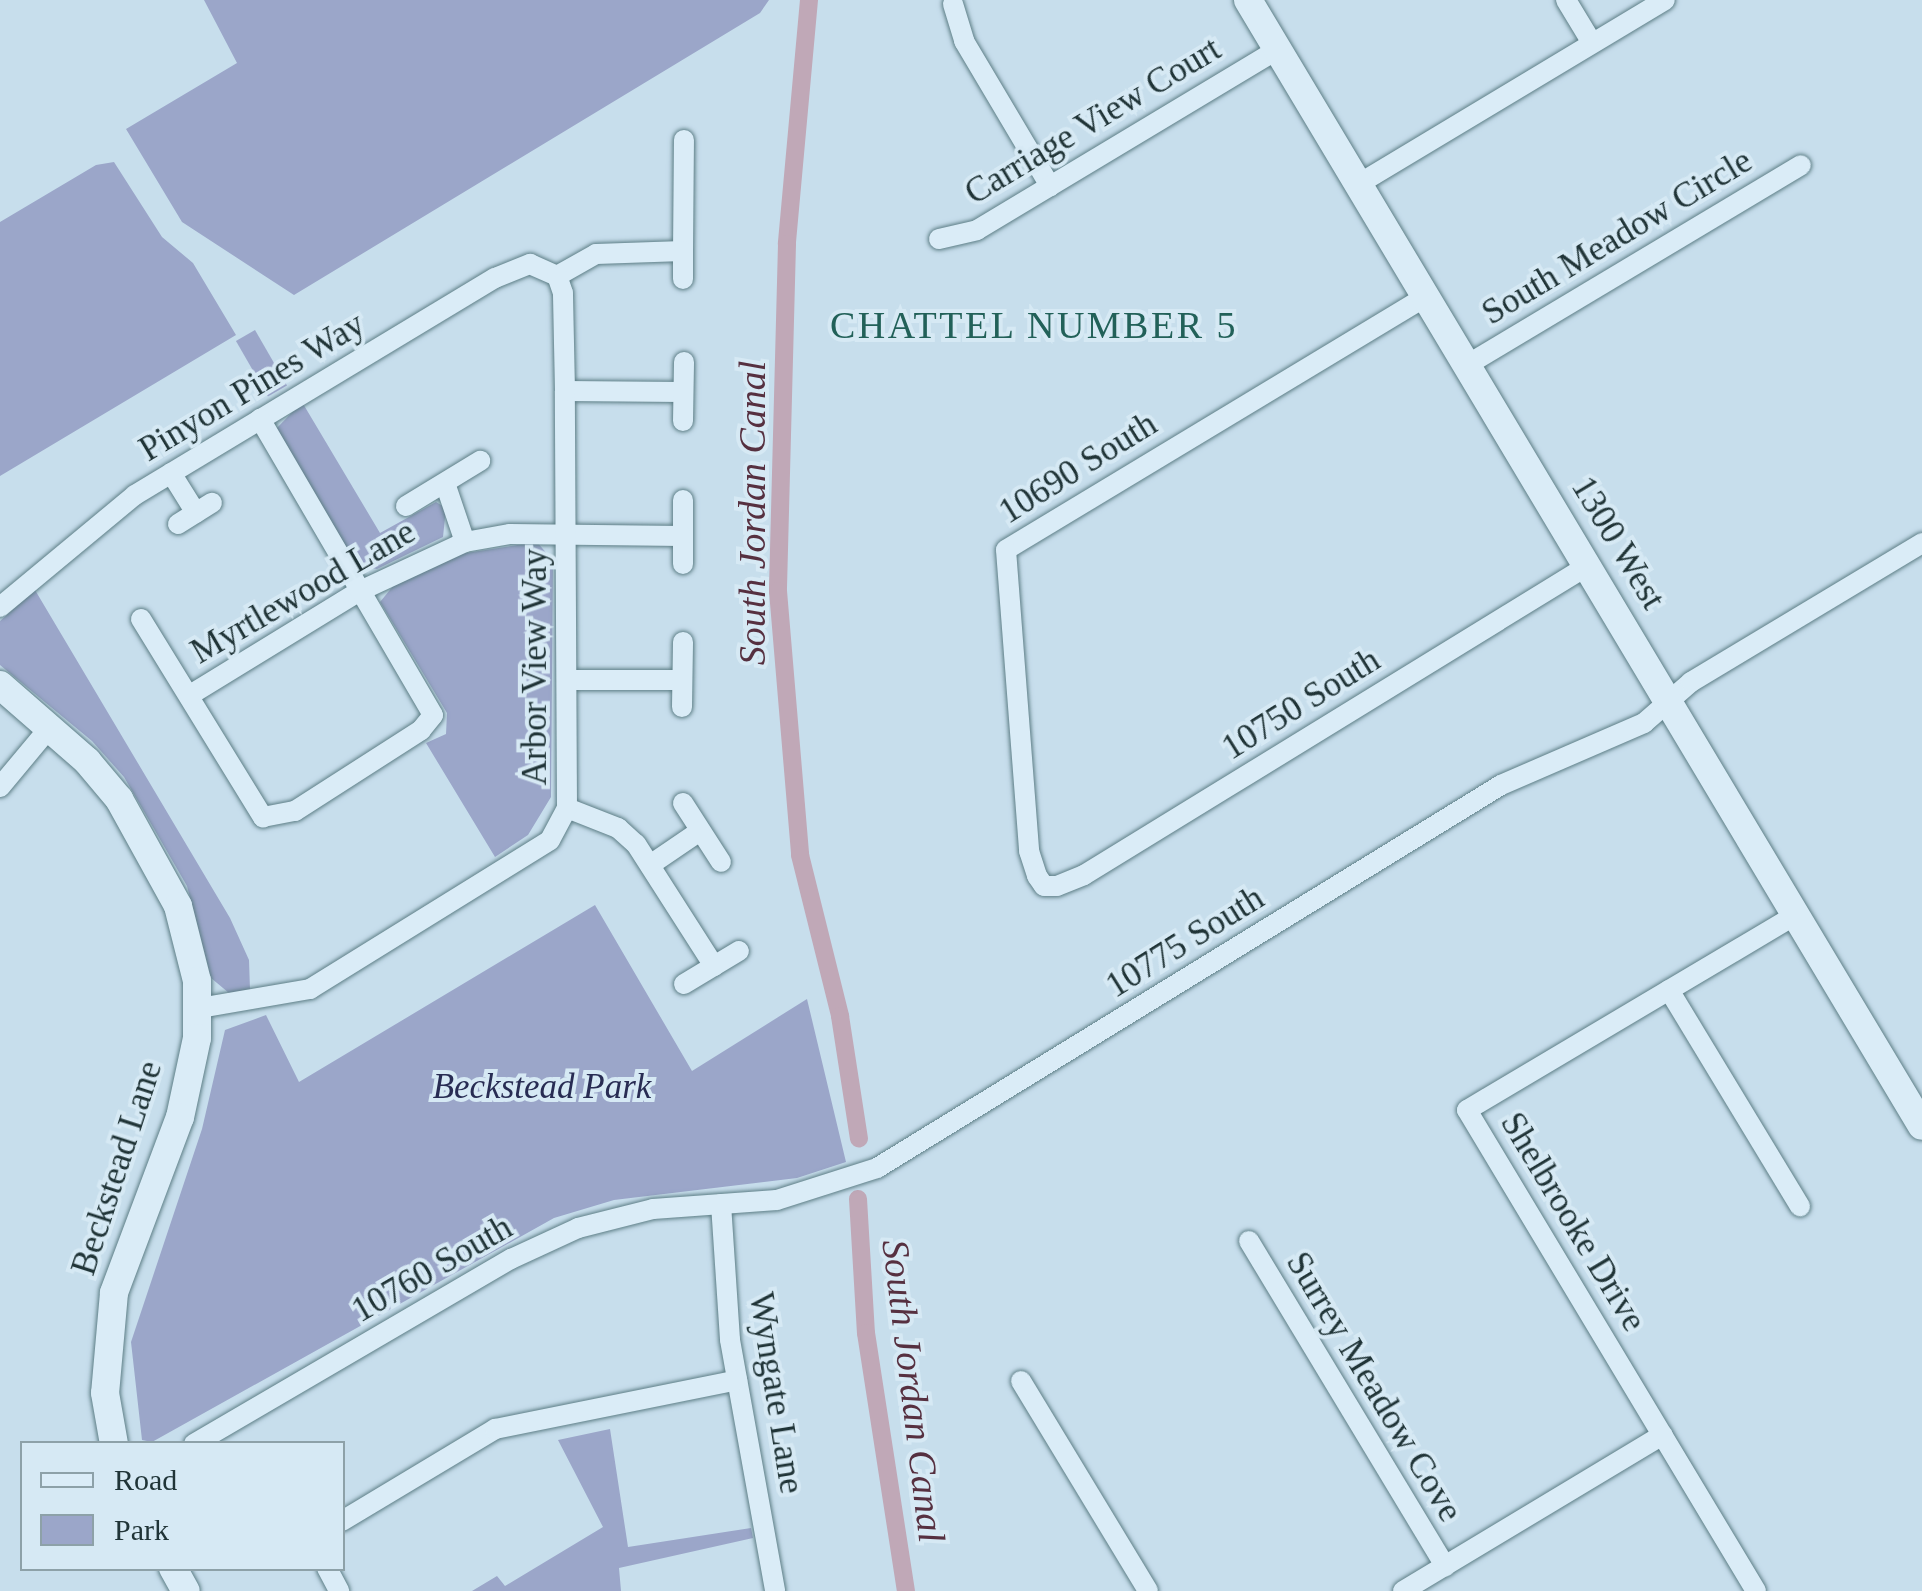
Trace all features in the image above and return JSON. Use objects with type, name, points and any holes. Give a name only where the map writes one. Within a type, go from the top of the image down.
[{"type":"street","name":"1300 West","points":[[1248,0],[1670,700],[1794,916],[1920,1118]]},
{"type":"street","points":[[1566,0],[1592,44]]},
{"type":"street","points":[[1357,185],[1664,0]]},
{"type":"street","points":[[953,4],[964,41],[1050,186]]},
{"type":"street","name":"Carriage View Court","points":[[938,239],[977,230],[1278,49]]},
{"type":"street","points":[[683,280],[684,140]]},
{"type":"street","name":"South Meadow Circle","points":[[1467,365],[1801,166]]},
{"type":"street","points":[[556,276],[596,254],[683,250]]},
{"type":"street","name":"Pinyon Pines Way","points":[[0,608],[135,495],[495,278],[530,264],[556,276]]},
{"type":"street","name":"Arbor View Way","points":[[200,1008],[310,989],[550,840],[567,808],[568,536],[563,294],[556,276]]},
{"type":"street","name":"10690 South","points":[[1044,886],[1029,851],[1006,550],[1426,297]]},
{"type":"street","points":[[683,420],[684,362]]},
{"type":"street","points":[[565,392],[682,392]]},
{"type":"street","points":[[140,620],[263,817],[277,818],[421,730],[433,715],[260,420]]},
{"type":"street","points":[[406,506],[446,486],[480,461]]},
{"type":"street","points":[[172,473],[195,514]]},
{"type":"street","points":[[446,486],[465,542]]},
{"type":"street","points":[[683,500],[683,564]]},
{"type":"street","name":"Myrtlewood Lane","points":[[190,695],[360,590],[465,542],[568,536],[682,536]]},
{"type":"street","name":"10775 South","points":[[721,1204],[803,1195],[892,1161],[1500,785],[1617,738],[1670,700],[1922,543]]},
{"type":"street","name":"10750 South","points":[[1044,886],[1084,875],[1587,566]]},
{"type":"street","points":[[682,707],[683,642]]},
{"type":"street","points":[[568,680],[682,680]]},
{"type":"street","name":"Beckstead Lane","points":[[0,685],[50,727],[119,799],[163,872],[187,932],[200,1008],[180,1117],[114,1293],[104,1393],[113,1441]]},
{"type":"street","points":[[0,786],[50,727]]},
{"type":"street","points":[[683,803],[721,862]]},
{"type":"street","points":[[567,808],[618,828],[650,865],[714,966]]},
{"type":"street","points":[[650,865],[700,831]]},
{"type":"street","name":"Shelbrooke Drive","points":[[1756,1591],[1467,1110],[1794,916]]},
{"type":"street","points":[[684,984],[739,951]]},
{"type":"street","points":[[1669,990],[1800,1206]]},
{"type":"street","name":"Wyngate Lane","points":[[721,1204],[737,1380],[775,1591]]},
{"type":"street","name":"10760 South","points":[[199,1441],[544,1242],[614,1216],[721,1204]]},
{"type":"street","name":"Surrey Meadow Cove","points":[[1249,1241],[1444,1566]]},
{"type":"street","points":[[345,1519],[495,1429],[737,1380]]},
{"type":"street","points":[[1021,1381],[1148,1591]]},
{"type":"street","points":[[1403,1591],[1663,1435]]},
{"type":"green space","points":[[204,0],[769,0],[760,13],[294,295],[182,222],[126,129],[237,63]]},
{"type":"green space","points":[[114,162],[162,237],[193,263],[236,335],[0,476],[0,222],[96,165]]},
{"type":"green space","points":[[255,330],[287,385],[268,396],[236,341]]},
{"type":"green space","points":[[302,402],[380,533],[436,502],[446,508],[443,537],[377,569],[357,565],[276,429]]},
{"type":"green space","points":[[537,542],[553,561],[551,797],[528,835],[495,857],[426,743],[446,734],[447,713],[380,602],[398,580],[453,555]]},
{"type":"green space","points":[[35,590],[230,918],[249,960],[250,990],[229,993],[211,978],[187,886],[124,777],[92,741],[0,665],[0,621]]},
{"type":"green space","name":"Beckstead Park","points":[[595,905],[692,1071],[807,999],[846,1162],[797,1178],[614,1200],[554,1218],[154,1441],[142,1440],[131,1342],[202,1129],[225,1030],[266,1015],[299,1082]]},
{"type":"green space","points":[[610,1429],[628,1547],[751,1528],[753,1538],[619,1568],[621,1591],[472,1591],[497,1576],[505,1586],[603,1527],[558,1440]]},
{"type":"waterway","name":"South Jordan Canal","points":[[809,0],[787,244],[778,591],[800,855],[840,1016],[859,1139]]},
{"type":"waterway","name":"South Jordan Canal","points":[[858,1199],[866,1333],[906,1591]]},
{"type":"district","name":"CHATTEL NUMBER 5","points":[[1034,326]]}]
